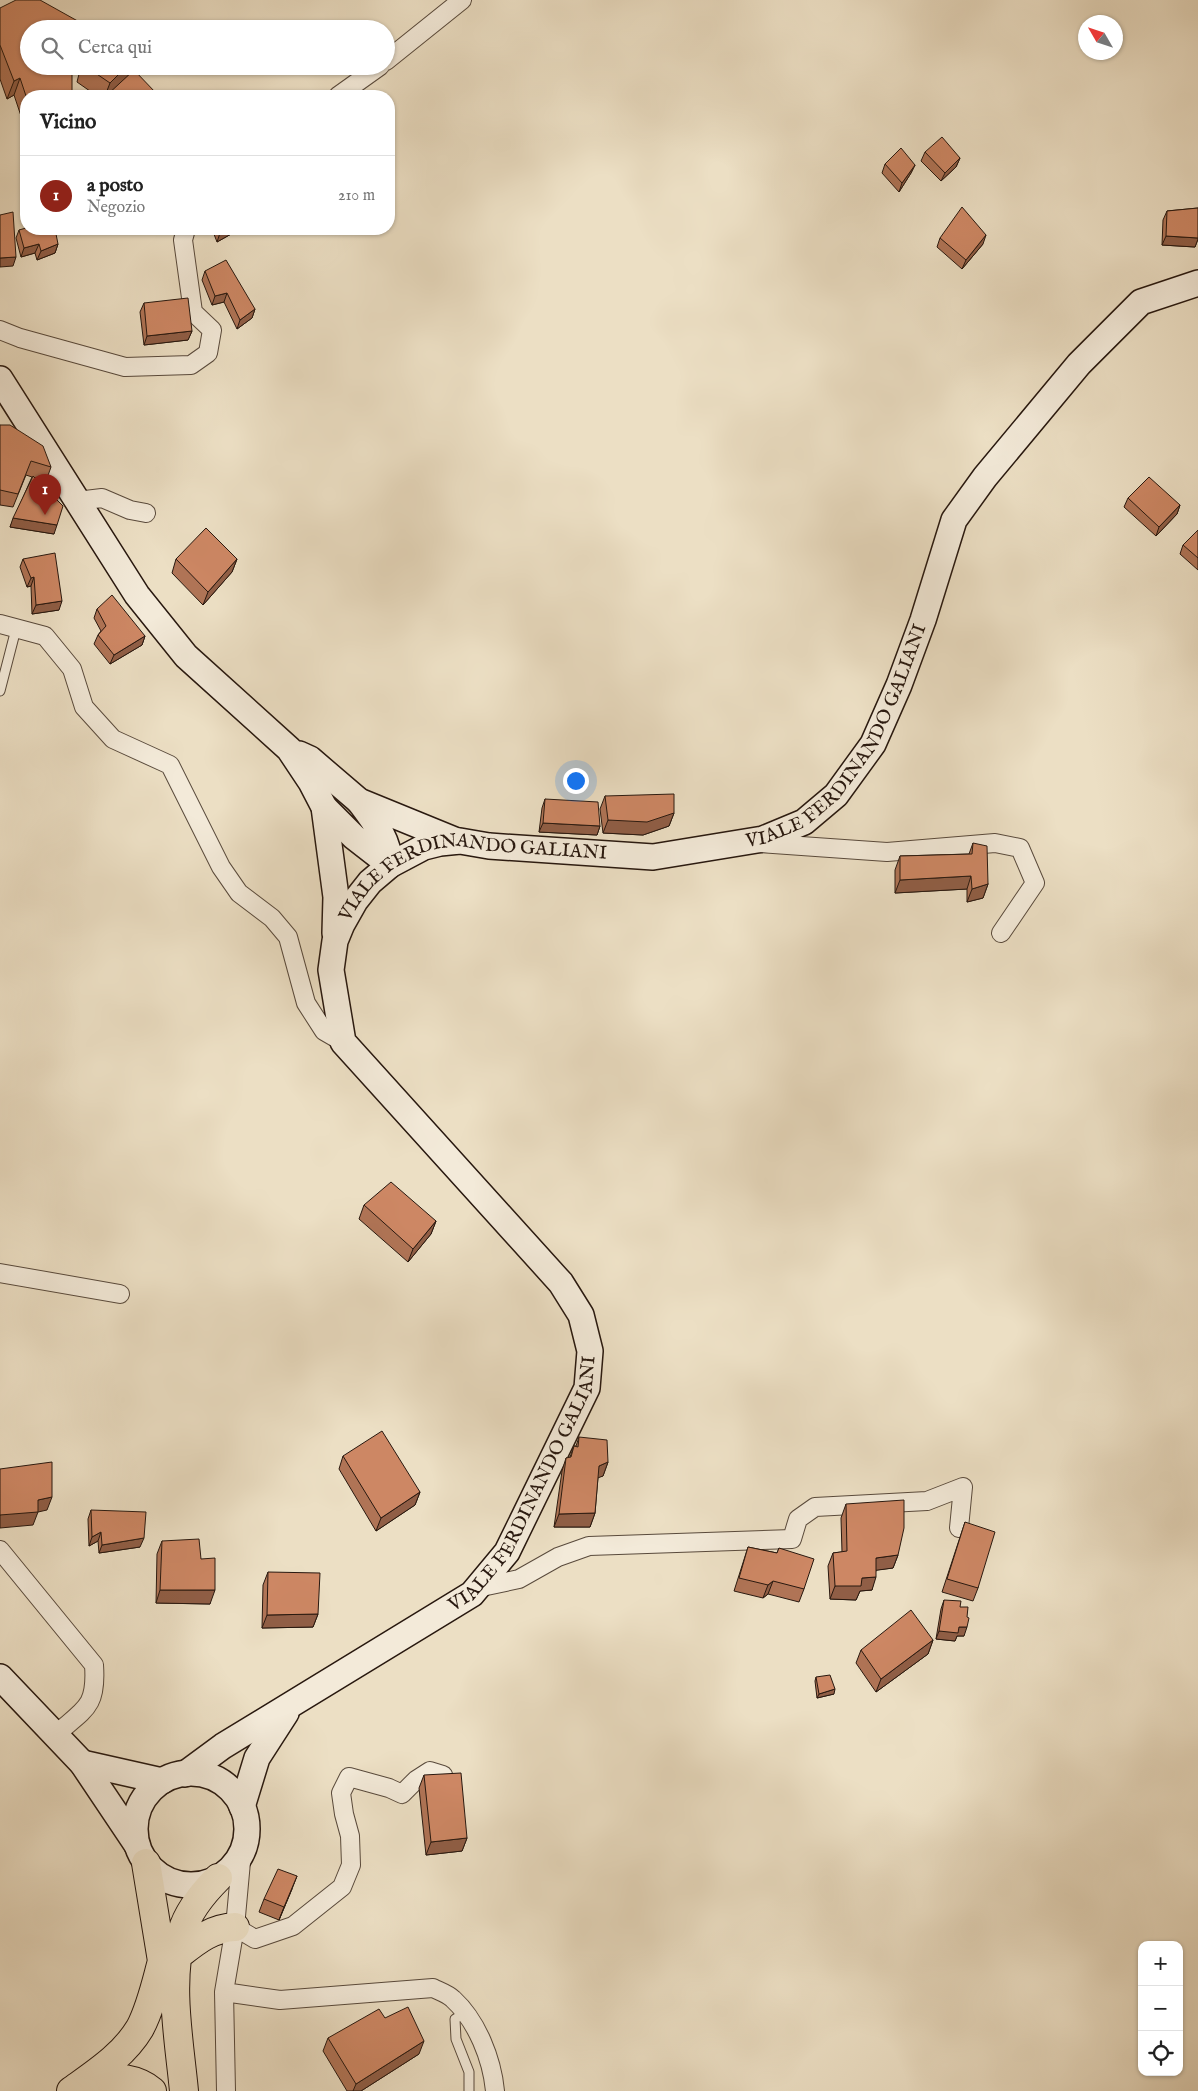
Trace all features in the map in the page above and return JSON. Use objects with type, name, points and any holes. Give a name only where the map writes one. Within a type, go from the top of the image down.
[{"type":"highway","points":[[141,1854],[170,1959],[175,1986],[184,2091]]},
{"type":"highway","points":[[81,2085],[123,2049],[139,2028],[188,1918],[205,1891],[218,1878]]},
{"type":"highway","points":[[170,1959],[199,1938],[221,1928],[235,1927]]},
{"type":"highway","points":[[81,2085],[125,2078],[152,2091]]},
{"type":"main road","name":"VIALE FERDINANDO GALIANI","points":[[186,1774],[222,1746],[472,1594],[507,1552],[586,1388],[590,1351],[581,1315],[561,1283],[343,1042],[331,970],[335,941],[355,901],[370,882],[390,865],[424,847],[460,842],[497,847],[653,857],[762,839],[804,822],[836,795],[873,744],[899,685],[923,620],[954,520],[985,477],[1079,364],[1140,302],[1198,283]]},
{"type":"main road","points":[[0,379],[137,595],[186,656],[289,749],[310,759],[359,801],[385,840],[390,853],[390,865]]},
{"type":"main road","points":[[289,749],[324,807],[354,837],[390,865]]},
{"type":"main road","points":[[359,801],[460,842]]},
{"type":"main road","points":[[324,807],[336,897],[335,941]]},
{"type":"main road","points":[[0,1677],[82,1763],[141,1854],[160,1876],[178,1884],[202,1884],[218,1878],[234,1865],[242,1852],[246,1830],[242,1807],[233,1792],[220,1781],[203,1775],[186,1774],[162,1781],[148,1793],[139,1809],[135,1827],[141,1854]]},
{"type":"main road","points":[[242,1807],[257,1758],[290,1706]]},
{"type":"main road","points":[[82,1763],[162,1781]]},
{"type":"street","points":[[395,55],[462,0]]},
{"type":"street","points":[[346,90],[367,75]]},
{"type":"street","points":[[0,330],[20,338],[125,367],[191,365],[208,353],[212,330],[193,312],[183,240],[184,235]]},
{"type":"street","points":[[77,501],[102,498],[130,510],[146,513]]},
{"type":"street","points":[[8,626],[45,636],[72,669],[84,707],[113,739],[170,765],[221,868],[239,893],[272,918],[288,937],[306,1002],[324,1030],[343,1042]]},
{"type":"street","points":[[746,842],[887,852],[995,843],[1020,848],[1035,883],[1001,933]]},
{"type":"street","points":[[0,1273],[120,1294]]},
{"type":"street","points":[[477,1588],[519,1579],[558,1557],[589,1546],[792,1539],[798,1519],[814,1507],[927,1500],[963,1487],[959,1528]]},
{"type":"street","points":[[0,1550],[94,1665],[96,1688],[89,1706],[56,1734]]},
{"type":"street","points":[[235,1927],[255,1939],[293,1926],[342,1887],[352,1865],[350,1836],[344,1814],[342,1793],[349,1777],[389,1788],[402,1794],[416,1780],[430,1771],[443,1775]]},
{"type":"street","points":[[226,2091],[224,1992],[235,1927],[242,1852]]},
{"type":"street","points":[[224,1992],[280,2000],[433,1988],[452,1998],[465,2013],[482,2041],[495,2091]]},
{"type":"lane","points":[[0,691],[11,651],[8,626]]},
{"type":"lane","points":[[0,664],[11,651]]},
{"type":"lane","points":[[465,2013],[455,2019],[456,2039],[469,2072],[469,2091]]},
{"type":"building","points":[[16,0],[40,0],[76,20],[20,20],[20,75],[72,75],[72,90],[24,90],[20,78],[14,81],[0,45],[0,8]]},
{"type":"building","points":[[98,75],[118,75],[110,83]]},
{"type":"building","points":[[129,75],[139,75],[153,90],[112,90]]},
{"type":"building","points":[[942,137],[960,158],[945,173],[925,152]]},
{"type":"building","points":[[901,148],[915,165],[902,183],[885,164]]},
{"type":"building","points":[[962,207],[986,235],[966,260],[940,238]]},
{"type":"building","points":[[1198,208],[1198,238],[1166,236],[1167,211]]},
{"type":"building","points":[[13,212],[16,257],[0,258],[0,215]]},
{"type":"building","points":[[20,235],[56,235],[58,244],[41,251],[39,244],[24,248]]},
{"type":"building","points":[[226,260],[255,309],[240,320],[227,293],[215,296],[205,271]]},
{"type":"building","points":[[188,298],[192,331],[147,336],[144,303]]},
{"type":"building","points":[[0,425],[10,425],[43,446],[51,467],[31,461],[18,494],[0,490]]},
{"type":"building","points":[[33,476],[63,506],[57,525],[13,518]]},
{"type":"building","points":[[1149,477],[1180,505],[1159,527],[1128,498]]},
{"type":"building","points":[[206,528],[237,559],[208,592],[176,559]]},
{"type":"building","points":[[1198,530],[1198,558],[1183,545]]},
{"type":"building","points":[[55,553],[62,601],[36,605],[34,577],[31,578],[23,559]]},
{"type":"building","points":[[112,595],[145,636],[114,655],[98,635],[106,626],[97,609]]},
{"type":"building","points":[[674,794],[674,813],[647,822],[608,820],[605,796]]},
{"type":"building","points":[[545,799],[598,802],[600,826],[543,823]]},
{"type":"building","points":[[973,843],[987,846],[988,884],[972,889],[971,876],[900,880],[900,856],[972,854]]},
{"type":"building","points":[[391,1182],[436,1221],[413,1249],[364,1205]]},
{"type":"building","points":[[382,1431],[420,1492],[381,1518],[343,1456]]},
{"type":"building","points":[[579,1437],[607,1440],[608,1462],[599,1466],[595,1513],[559,1514],[566,1458],[571,1457],[574,1446],[578,1447]]},
{"type":"building","points":[[52,1462],[52,1497],[38,1500],[38,1512],[0,1515],[0,1469]]},
{"type":"building","points":[[904,1500],[904,1528],[898,1555],[876,1558],[876,1577],[862,1578],[861,1586],[835,1586],[833,1553],[847,1551],[846,1504]]},
{"type":"building","points":[[91,1510],[146,1512],[144,1538],[102,1545],[101,1532],[92,1537]]},
{"type":"building","points":[[965,1522],[995,1532],[978,1588],[947,1579]]},
{"type":"building","points":[[199,1539],[201,1559],[215,1558],[215,1590],[160,1590],[162,1541]]},
{"type":"building","points":[[748,1547],[777,1553],[779,1548],[814,1559],[804,1589],[773,1581],[768,1585],[739,1578]]},
{"type":"building","points":[[268,1572],[320,1573],[318,1614],[267,1615]]},
{"type":"building","points":[[944,1600],[961,1601],[960,1607],[968,1607],[967,1617],[969,1618],[967,1627],[959,1627],[958,1633],[939,1631]]},
{"type":"building","points":[[911,1610],[933,1640],[881,1679],[861,1650]]},
{"type":"building","points":[[830,1675],[835,1689],[819,1694],[816,1677]]},
{"type":"building","points":[[461,1773],[467,1838],[431,1842],[424,1775]]},
{"type":"building","points":[[278,1869],[297,1876],[284,1907],[264,1899]]},
{"type":"building","points":[[408,2007],[424,2041],[356,2084],[328,2038],[379,2009],[385,2018]]},
{"type":"place","name":"a posto","points":[[45,515]]}]
